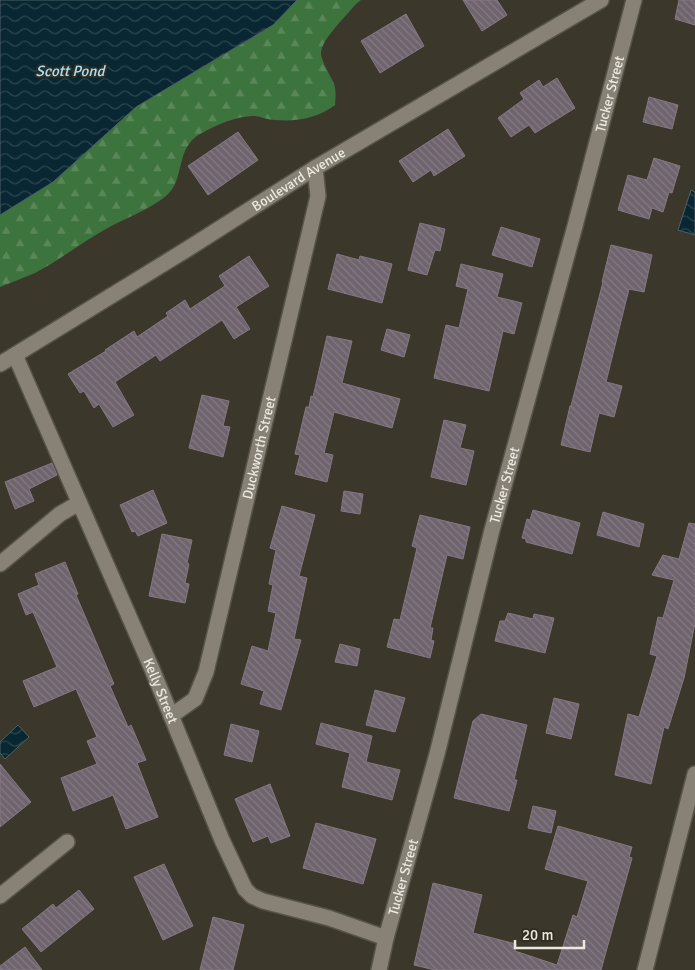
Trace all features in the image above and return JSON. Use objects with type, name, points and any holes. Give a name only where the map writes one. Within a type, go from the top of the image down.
[{"type":"street","name":"Boulevard Avenue","points":[[0,364],[315,168],[601,0]]},
{"type":"street","name":"Tucker Street","points":[[379,970],[386,938],[437,754],[492,530],[634,0]]},
{"type":"street","name":"Duckworth Street","points":[[172,716],[195,699],[206,672],[318,196],[315,168]]},
{"type":"street","name":"Kelly Street","points":[[16,355],[78,503],[172,716],[222,840],[245,889],[252,896],[263,901],[329,918],[386,938]]},
{"type":"street","points":[[0,564],[60,514],[78,503]]},
{"type":"street","points":[[645,970],[695,774]]},
{"type":"street","points":[[0,896],[66,842]]},
{"type":"green space","points":[[297,0],[361,0],[335,28],[322,48],[322,58],[336,92],[335,105],[322,113],[299,120],[272,120],[252,116],[233,119],[202,133],[187,146],[176,181],[166,196],[152,206],[97,234],[35,273],[0,287],[0,215],[53,182],[136,107],[273,25]]},
{"type":"water","name":"Scott Pond","points":[[0,0],[297,0],[273,25],[136,107],[53,182],[0,215]]},
{"type":"water","points":[[691,190],[695,192],[695,235],[678,230]]},
{"type":"water","points":[[18,725],[29,737],[5,759],[0,753],[0,742]]},
{"type":"building","points":[[463,0],[497,0],[507,15],[482,31]]},
{"type":"building","points":[[679,0],[695,0],[695,25],[675,19]]},
{"type":"building","points":[[406,14],[424,46],[380,73],[361,41]]},
{"type":"building","points":[[557,78],[575,108],[535,133],[529,125],[511,137],[498,118],[524,99],[520,93],[539,80],[543,87]]},
{"type":"building","points":[[649,97],[678,105],[672,129],[643,122]]},
{"type":"building","points":[[448,129],[465,156],[434,176],[431,170],[413,182],[399,161]]},
{"type":"building","points":[[238,132],[258,160],[208,195],[188,166]]},
{"type":"building","points":[[654,158],[680,166],[672,193],[669,192],[663,212],[652,208],[649,219],[618,210],[628,175],[647,180]]},
{"type":"building","points":[[420,223],[445,229],[440,251],[435,250],[427,275],[408,270]]},
{"type":"building","points":[[501,227],[540,239],[532,267],[492,255]]},
{"type":"building","points":[[611,245],[652,255],[644,292],[629,289],[606,382],[622,386],[614,417],[599,413],[590,452],[561,445]]},
{"type":"building","points":[[337,254],[359,260],[360,256],[392,264],[382,303],[328,289]]},
{"type":"building","points":[[249,256],[269,286],[236,307],[250,329],[234,339],[222,320],[160,361],[156,355],[115,382],[134,415],[113,427],[99,404],[94,408],[84,391],[80,393],[68,374],[134,331],[137,337],[168,316],[166,313],[185,300],[190,309],[225,286],[219,276]]},
{"type":"building","points":[[461,264],[503,274],[497,297],[522,303],[514,334],[503,331],[489,391],[434,378],[446,325],[459,328],[468,289],[456,286]]},
{"type":"building","points":[[387,329],[410,335],[404,357],[381,350]]},
{"type":"building","points":[[327,336],[352,341],[342,383],[400,399],[392,428],[334,412],[324,453],[333,455],[327,482],[295,474],[300,455],[295,454],[306,407],[309,407],[311,396],[313,397]]},
{"type":"building","points":[[202,395],[229,401],[223,426],[230,427],[223,457],[189,448]]},
{"type":"building","points":[[444,420],[466,425],[460,448],[474,451],[466,485],[431,477]]},
{"type":"building","points":[[52,463],[57,475],[29,489],[34,501],[15,509],[5,482]]},
{"type":"building","points":[[153,490],[167,523],[138,536],[135,531],[132,532],[120,505]]},
{"type":"building","points":[[344,491],[363,494],[360,514],[341,511]]},
{"type":"building","points":[[282,506],[315,515],[299,576],[307,578],[294,639],[301,640],[281,710],[260,704],[264,691],[241,684],[252,646],[268,651],[276,613],[268,611],[273,585],[269,584],[276,550],[270,548]]},
{"type":"building","points":[[533,510],[580,523],[572,554],[526,542],[526,539],[522,538],[527,519],[530,520]]},
{"type":"building","points":[[603,512],[644,524],[639,547],[597,535]]},
{"type":"building","points":[[420,515],[470,527],[463,559],[447,555],[430,628],[433,628],[431,640],[434,641],[430,658],[387,647],[394,619],[400,620],[417,548],[412,546]]},
{"type":"building","points":[[689,523],[695,524],[695,623],[684,678],[668,729],[664,727],[651,784],[615,775],[628,714],[639,717],[657,656],[650,654],[658,617],[663,618],[674,580],[652,575],[663,555],[679,559]]},
{"type":"building","points":[[162,534],[192,540],[187,563],[189,564],[185,583],[189,584],[185,603],[149,596]]},
{"type":"building","points":[[65,562],[78,594],[76,595],[114,684],[110,686],[128,727],[131,725],[146,760],[137,763],[158,817],[126,829],[113,795],[73,811],[61,778],[97,764],[87,741],[97,737],[76,689],[34,707],[23,681],[57,667],[33,612],[26,615],[18,594],[39,585],[35,574]]},
{"type":"building","points":[[508,613],[533,619],[534,614],[554,618],[545,653],[495,641],[500,621],[505,621]]},
{"type":"building","points":[[340,644],[360,649],[357,666],[335,662]]},
{"type":"building","points":[[375,690],[405,698],[395,732],[366,725]]},
{"type":"building","points":[[554,698],[579,704],[571,739],[546,733]]},
{"type":"building","points":[[481,714],[527,725],[509,811],[454,798],[473,721]]},
{"type":"building","points":[[321,723],[372,736],[366,762],[400,770],[392,800],[342,787],[350,753],[316,744]]},
{"type":"building","points":[[231,724],[259,731],[252,762],[224,755]]},
{"type":"building","points":[[0,764],[31,802],[0,827]]},
{"type":"building","points":[[270,784],[290,836],[271,843],[268,836],[253,842],[235,799]]},
{"type":"building","points":[[533,806],[556,811],[551,833],[528,828]]},
{"type":"building","points":[[316,823],[376,839],[363,884],[303,868]]},
{"type":"building","points":[[558,826],[632,847],[629,857],[632,858],[601,970],[435,970],[414,965],[433,883],[482,895],[473,933],[516,944],[515,951],[557,965],[573,915],[577,917],[588,881],[545,869]]},
{"type":"building","points":[[164,864],[193,926],[163,940],[134,877]]},
{"type":"building","points":[[79,890],[94,909],[41,952],[22,929],[53,904],[56,908]]},
{"type":"building","points":[[213,917],[244,925],[233,970],[200,970]]},
{"type":"building","points":[[25,947],[42,970],[0,970],[0,966]]}]
